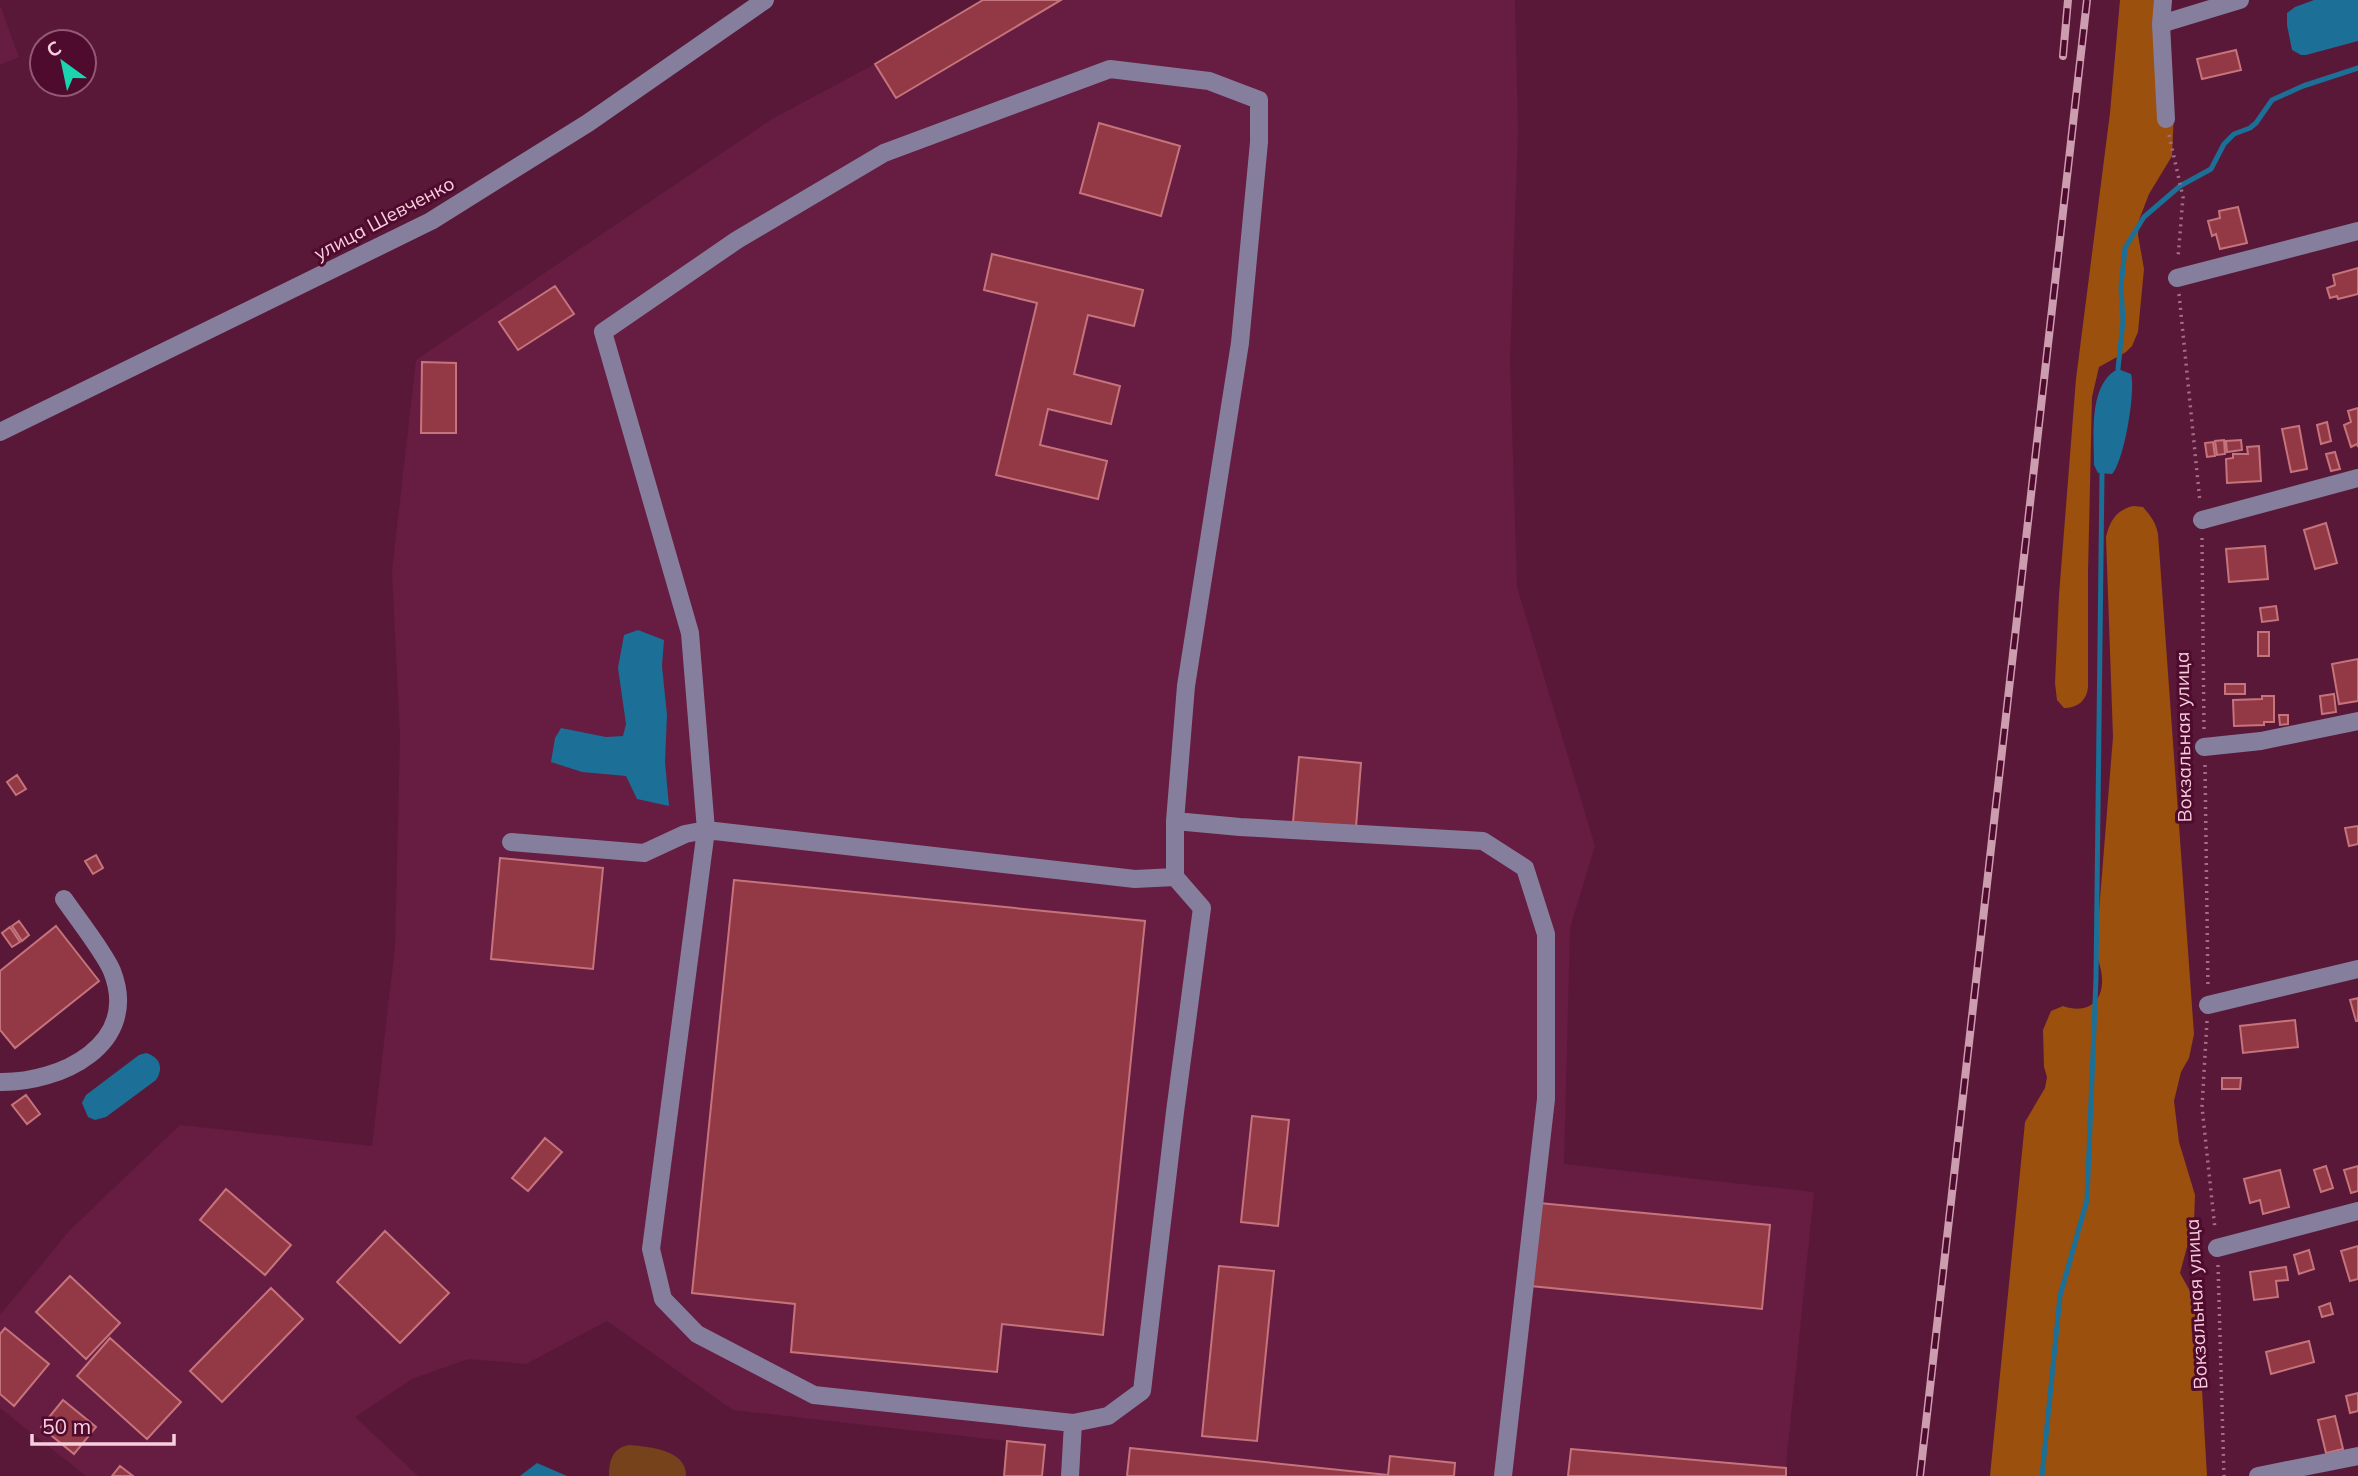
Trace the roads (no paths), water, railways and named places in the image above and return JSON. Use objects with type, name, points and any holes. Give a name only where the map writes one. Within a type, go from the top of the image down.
[{"type":"street","name":"улица Шевченко","points":[[0,432],[431,221],[588,123],[765,0]]},
{"type":"street","points":[[2163,0],[2161,24],[2166,119]]},
{"type":"street","points":[[2161,24],[2240,0]]},
{"type":"street","points":[[1110,69],[1209,81],[1259,100],[1259,142],[1240,343],[1185,686],[1175,821],[1175,877],[1202,908],[1142,1391],[1108,1416],[1073,1423],[814,1395],[697,1334],[663,1298],[651,1249],[706,830],[690,633],[603,332],[737,240],[884,153],[1110,69]]},
{"type":"street","points":[[2177,278],[2358,231]]},
{"type":"street","points":[[2202,520],[2358,478]]},
{"type":"street","points":[[2204,747],[2262,741],[2358,721]]},
{"type":"street","points":[[1175,821],[1483,841],[1525,868],[1546,934],[1546,1099],[1503,1476]]},
{"type":"street","points":[[511,842],[644,853],[685,834],[706,830],[1135,879],[1175,877]]},
{"type":"street","points":[[0,1082],[23,1082],[75,1064],[99,1047],[111,1032],[116,1018],[117,988],[111,969],[64,899]]},
{"type":"street","points":[[2208,1004],[2358,969]]},
{"type":"street","points":[[2217,1248],[2358,1212]]},
{"type":"street","points":[[1070,1476],[1073,1423]]},
{"type":"street","points":[[2258,1476],[2358,1456]]},
{"type":"water","points":[[2314,0],[2358,0],[2358,41],[2306,55],[2292,50],[2287,13]]},
{"type":"water","points":[[2118,369],[2131,374],[2132,395],[2128,426],[2121,456],[2112,474],[2098,473],[2094,465],[2097,398],[2108,376]]},
{"type":"water","points":[[638,630],[664,640],[662,666],[667,715],[665,762],[669,806],[637,799],[626,776],[582,772],[551,762],[555,738],[561,728],[606,737],[623,736],[626,724],[618,668],[624,635]]},
{"type":"water","points":[[146,1053],[155,1057],[159,1064],[160,1071],[156,1080],[106,1117],[95,1120],[88,1117],[82,1103],[86,1095],[139,1055]]},
{"type":"water","points":[[537,1463],[567,1476],[520,1476]]},
{"type":"waterway","points":[[2118,369],[2123,321],[2121,287],[2125,248],[2144,217],[2180,186],[2211,169],[2224,144],[2234,134],[2256,123],[2272,100],[2303,86],[2358,68]]},
{"type":"waterway","points":[[2042,1476],[2060,1296],[2087,1200],[2096,979],[2102,474]]},
{"type":"railway","points":[[2063,56],[2068,0]]},
{"type":"railway","points":[[1920,1476],[2087,0]]}]
